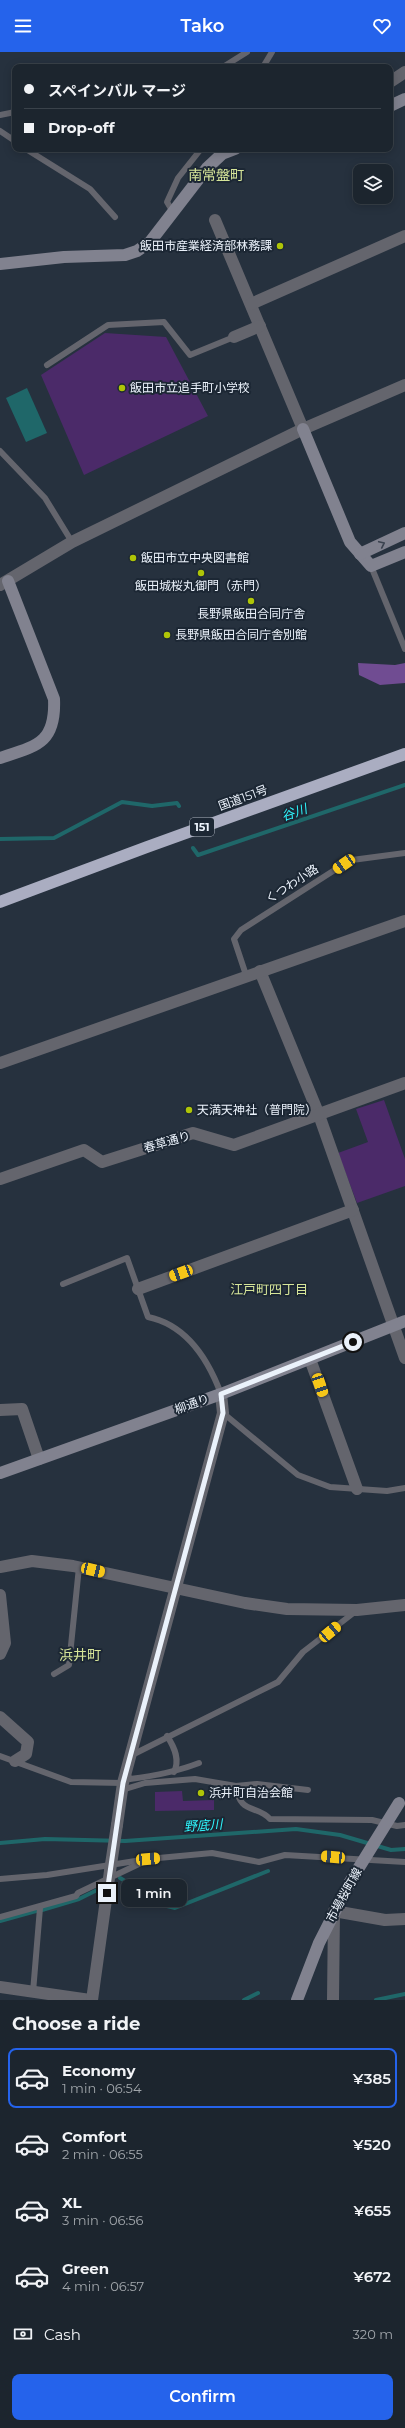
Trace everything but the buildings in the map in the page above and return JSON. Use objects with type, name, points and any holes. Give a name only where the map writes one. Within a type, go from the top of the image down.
[{"type":"highway","name":"国道151号","points":[[0,902],[147,847],[405,754]]},
{"type":"street","points":[[393,80],[405,72]]},
{"type":"street","points":[[393,105],[405,99]]},
{"type":"street","points":[[0,264],[64,257],[125,255],[137,251],[150,242],[174,213],[207,168],[222,154],[227,152]]},
{"type":"street","points":[[215,220],[350,542],[371,566],[405,552]]},
{"type":"street","points":[[251,304],[405,236]]},
{"type":"street","points":[[234,337],[260,326]]},
{"type":"street","points":[[0,758],[33,748],[47,736],[55,719],[54,698],[4,583],[72,542],[303,429],[405,384]]},
{"type":"street","points":[[360,554],[405,533]]},
{"type":"street","points":[[0,1063],[405,921]]},
{"type":"street","points":[[260,971],[319,1115],[354,1210],[400,1324],[405,1358]]},
{"type":"street","name":"春草通り","points":[[0,1179],[84,1150],[102,1162],[192,1133],[234,1145],[405,1083]]},
{"type":"street","points":[[138,1289],[354,1210]]},
{"type":"street","name":"柳通り","points":[[0,1473],[221,1394],[400,1324]]},
{"type":"street","points":[[310,1359],[357,1489]]},
{"type":"street","points":[[0,1987],[91,2000],[124,1782],[223,1413],[221,1394]]},
{"type":"street","points":[[0,1410],[22,1409],[39,1459]]},
{"type":"street","points":[[0,1567],[32,1561],[79,1567],[175,1589],[245,1603],[287,1609],[357,1610],[405,1605]]},
{"type":"street","points":[[0,1594],[5,1643],[0,1654]]},
{"type":"street","points":[[0,1717],[28,1742],[26,1754],[15,1761]]},
{"type":"street","name":"市場桜町線","points":[[297,2000],[319,1943],[334,1911],[350,1882],[402,1800]]},
{"type":"street","points":[[333,2000],[334,1911],[384,1920],[405,1918]]},
{"type":"lane","points":[[228,64],[247,52]]},
{"type":"lane","points":[[265,64],[272,52]]},
{"type":"lane","points":[[0,115],[12,113]]},
{"type":"lane","points":[[0,131],[12,139]]},
{"type":"lane","points":[[31,152],[90,189],[115,217]]},
{"type":"lane","points":[[174,213],[167,202],[178,178],[199,152]]},
{"type":"lane","points":[[47,365],[108,325],[164,322],[190,355],[234,337]]},
{"type":"lane","points":[[0,452],[45,498],[72,542]]},
{"type":"lane","points":[[371,566],[405,649]]},
{"type":"lane","name":"くつわ小路","points":[[246,976],[234,939],[241,930],[352,860],[405,853]]},
{"type":"lane","points":[[63,1284],[126,1258],[148,1318],[171,1325],[195,1346],[207,1362],[221,1394]]},
{"type":"lane","points":[[223,1413],[298,1475],[330,1487],[387,1491],[405,1488]]},
{"type":"lane","points":[[54,1674],[69,1665],[79,1567]]},
{"type":"lane","points":[[130,1756],[278,1682],[303,1652],[357,1610]]},
{"type":"lane","points":[[168,1736],[173,1745],[178,1764],[174,1772]]},
{"type":"lane","points":[[0,1756],[71,1782],[146,1783],[195,1779],[236,1786],[257,1784],[308,1790]]},
{"type":"lane","points":[[124,1782],[130,1779],[174,1772],[199,1763]]},
{"type":"lane","points":[[236,1786],[240,1801],[254,1812],[265,1813],[270,1819],[372,1820],[405,1825]]},
{"type":"lane","points":[[0,1879],[47,1875],[148,1859],[212,1853],[259,1862],[285,1855],[405,1862]]},
{"type":"lane","points":[[0,1917],[40,1908],[76,1896],[78,1893],[109,1874],[148,1859]]},
{"type":"lane","points":[[33,1992],[40,1908]]},
{"type":"shaded area","points":[[105,333],[166,337],[208,416],[84,475],[41,375]]},
{"type":"shaded area","points":[[27,388],[47,433],[26,442],[6,398]]},
{"type":"shaded area","points":[[358,663],[395,665],[405,663],[405,683],[380,685],[359,675]]},
{"type":"shaded area","points":[[384,1100],[405,1159],[405,1186],[357,1203],[338,1153],[368,1142],[356,1109]]},
{"type":"shaded area","points":[[182,1791],[183,1801],[214,1800],[214,1810],[155,1811],[155,1792]]},
{"type":"waterway","name":"谷川","points":[[193,848],[198,855],[405,785]]},
{"type":"waterway","name":"谷川","points":[[0,839],[54,838],[122,802],[152,806],[177,803],[179,806]]},
{"type":"waterway","name":"野底川","points":[[0,1843],[45,1839],[125,1841],[296,1829],[340,1835],[391,1850],[405,1849]]},
{"type":"waterway","points":[[120,1878],[167,1906],[175,1908],[268,1871]]},
{"type":"waterway","points":[[42,1910],[79,1899],[97,1890]]},
{"type":"waterway","points":[[0,1921],[36,1911]]},
{"type":"waterway","points":[[244,2000],[258,1993]]},
{"type":"waterway","points":[[376,2000],[405,1994]]},
{"type":"place","name":"飯田市産業経済部林務課","points":[[280,246]]},
{"type":"place","name":"飯田市立追手町小学校","points":[[122,388]]},
{"type":"place","name":"飯田市立中央図書館","points":[[133,558]]},
{"type":"place","name":"飯田城桜丸御門（赤門）","points":[[201,573]]},
{"type":"place","name":"長野県飯田合同庁舎","points":[[251,601]]},
{"type":"place","name":"長野県飯田合同庁舎別館","points":[[167,635]]},
{"type":"place","name":"天満天神社（普門院）","points":[[189,1110]]},
{"type":"place","name":"浜井町自治会館","points":[[201,1793]]},
{"type":"district","name":"南常盤町","points":[[216,175]]},
{"type":"district","name":"江戸町四丁目","points":[[269,1289]]},
{"type":"district","name":"浜井町","points":[[80,1655]]},
{"type":"route","points":[[107,1893],[123,1783],[223,1413],[221,1394],[353,1342]]}]
